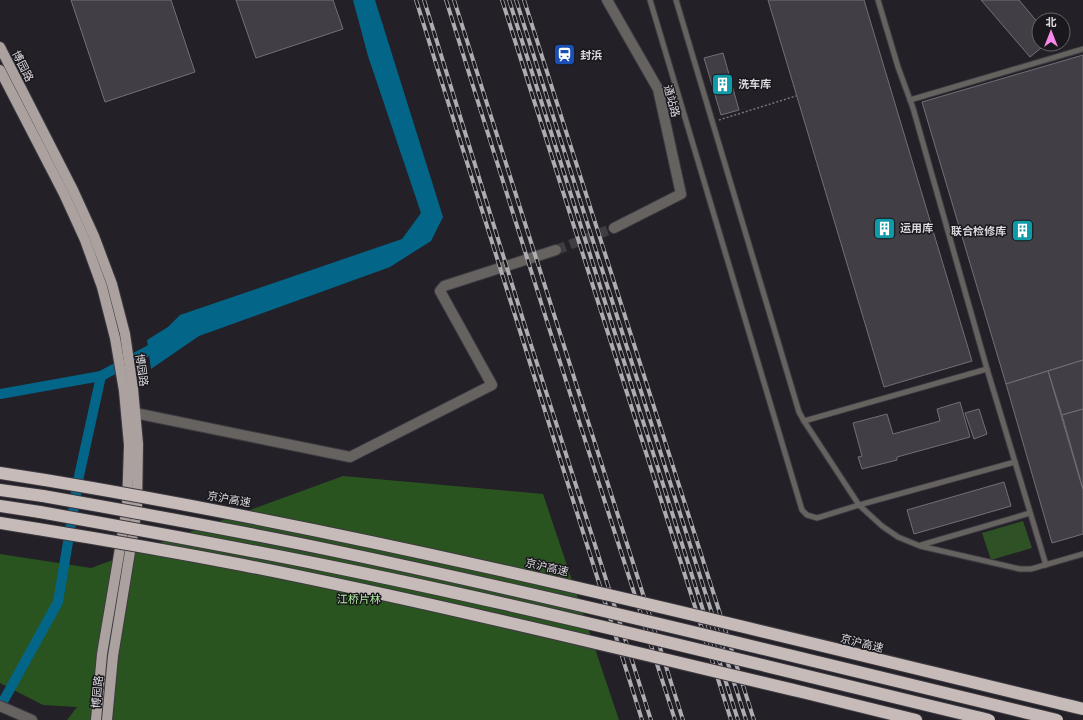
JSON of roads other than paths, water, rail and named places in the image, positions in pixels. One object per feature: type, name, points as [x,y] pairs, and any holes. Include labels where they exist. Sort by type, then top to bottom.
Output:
[{"type":"highway","name":"京沪高速","points":[[0,473],[252,517],[508,572],[658,606],[1083,709]]},
{"type":"highway","points":[[0,490],[168,518],[329,549],[626,616],[1058,720]]},
{"type":"highway","points":[[0,506],[165,534],[348,570],[615,630],[989,720]]},
{"type":"highway","points":[[0,523],[242,565],[366,591],[527,627],[916,720]]},
{"type":"main road","name":"博园路","points":[[0,47],[73,190],[94,236],[112,284],[126,342],[129,445],[127,507],[103,648],[96,720]]},
{"type":"main road","name":"博园路","points":[[0,70],[64,194],[85,240],[102,287],[135,413],[138,444],[137,509],[113,656],[107,720]]},
{"type":"street","name":"通站路","points":[[607,0],[658,89],[681,194],[614,228]]},
{"type":"street","points":[[135,413],[350,457],[492,385],[440,291],[444,286],[556,250]]},
{"type":"street","points":[[0,706],[32,720]]},
{"type":"lane","points":[[650,0],[802,510],[807,515],[817,518],[1015,462]]},
{"type":"lane","points":[[676,0],[799,412],[859,505],[882,526],[898,537],[920,546],[1020,569],[1031,569],[1083,554]]},
{"type":"lane","points":[[878,0],[898,67],[910,100],[987,369],[1046,565]]},
{"type":"lane","points":[[910,100],[1083,49]]},
{"type":"lane","points":[[804,421],[987,369]]},
{"type":"lane","points":[[920,546],[1030,513]]},
{"type":"water","points":[[353,0],[375,0],[443,217],[431,241],[390,267],[199,336],[151,369],[147,340],[168,327],[180,315],[402,239],[421,213],[368,56]]},
{"type":"waterway","points":[[0,394],[101,376],[159,345]]},
{"type":"waterway","points":[[0,707],[58,602],[79,476],[101,376]]},
{"type":"tunnel","points":[[556,250],[614,228]]},
{"type":"railway","points":[[416,0],[642,720]]},
{"type":"railway","points":[[424,0],[525,326],[651,720]]},
{"type":"railway","points":[[446,0],[550,331],[675,720]]},
{"type":"railway","points":[[454,0],[683,720]]},
{"type":"railway","points":[[502,0],[731,720]]},
{"type":"railway","points":[[509,0],[738,720]]},
{"type":"railway","points":[[516,0],[746,720]]},
{"type":"railway","points":[[524,0],[754,720]]},
{"type":"place","name":"封浜","points":[[564,55]]},
{"type":"place","name":"洗车库","points":[[722,84]]},
{"type":"place","name":"运用库","points":[[884,228]]},
{"type":"place","name":"联合检修库","points":[[1022,231]]},
{"type":"park label","name":"江桥片林","points":[[359,599]]}]
